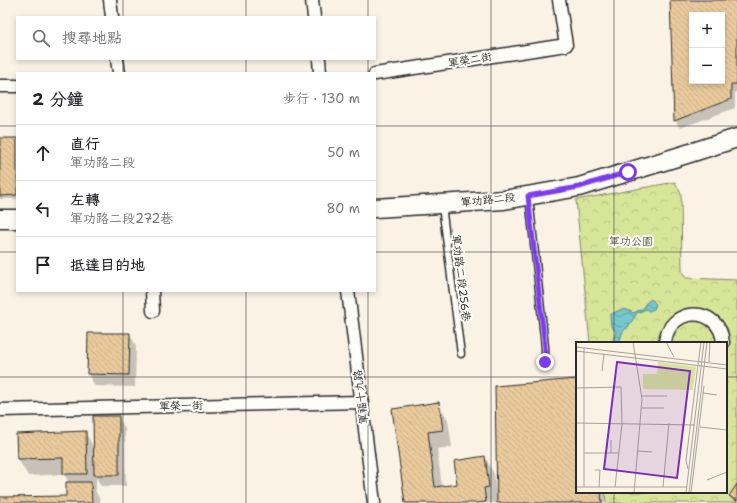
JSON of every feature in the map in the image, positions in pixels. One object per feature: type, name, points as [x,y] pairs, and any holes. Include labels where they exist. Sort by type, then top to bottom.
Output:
[{"type":"main road","name":"軍功路二段","points":[[376,208],[504,200],[579,187],[737,138]]},
{"type":"main road","points":[[0,219],[16,219]]},
{"type":"street","points":[[110,0],[112,16]]},
{"type":"street","points":[[312,0],[314,16]]},
{"type":"street","name":"軍榮二街","points":[[376,74],[566,45],[559,0]]},
{"type":"street","points":[[117,60],[119,72]]},
{"type":"street","points":[[319,60],[320,72]]},
{"type":"street","points":[[0,86],[16,86]]},
{"type":"street","points":[[152,292],[153,311]]},
{"type":"street","name":"軍福十九路","points":[[348,292],[374,503]]},
{"type":"street","points":[[665,342],[667,331],[672,324],[682,317],[695,314],[707,317],[714,322],[721,332],[723,342]]},
{"type":"street","name":"軍榮一街","points":[[0,410],[362,402]]},
{"type":"lane","points":[[528,196],[545,347],[545,362]]},
{"type":"lane","name":"軍功路二段256巷","points":[[441,204],[461,354]]},
{"type":"green space","name":"軍功公園","points":[[675,182],[681,194],[682,271],[686,278],[737,280],[737,503],[606,503],[605,493],[727,493],[727,342],[590,342],[576,200]]},
{"type":"water","points":[[651,299],[656,304],[654,309],[649,311],[646,309],[637,313],[628,327],[623,331],[619,342],[613,342],[616,331],[611,327],[610,315],[622,310],[627,310],[633,313],[644,308],[645,304]]},
{"type":"building","points":[[670,0],[737,0],[737,84],[731,84],[731,99],[674,121]]},
{"type":"building","points":[[0,138],[16,138],[16,195],[0,196]]},
{"type":"building","points":[[88,333],[130,333],[129,375],[87,374]]},
{"type":"building","points":[[576,379],[576,493],[601,493],[602,503],[497,503],[495,386]]},
{"type":"building","points":[[439,402],[443,430],[428,432],[435,487],[457,484],[454,461],[485,456],[489,487],[484,488],[486,502],[405,503],[392,409]]},
{"type":"building","points":[[93,416],[119,416],[119,475],[94,475]]},
{"type":"building","points":[[86,431],[87,474],[63,474],[63,458],[17,459],[16,434]]},
{"type":"building","points":[[66,482],[91,482],[92,503],[0,503],[0,497],[66,496]]},
{"type":"building","points":[[737,484],[737,501],[729,496]]},
{"type":"route","points":[[545,362],[545,347],[528,196],[579,187],[628,172]]}]
